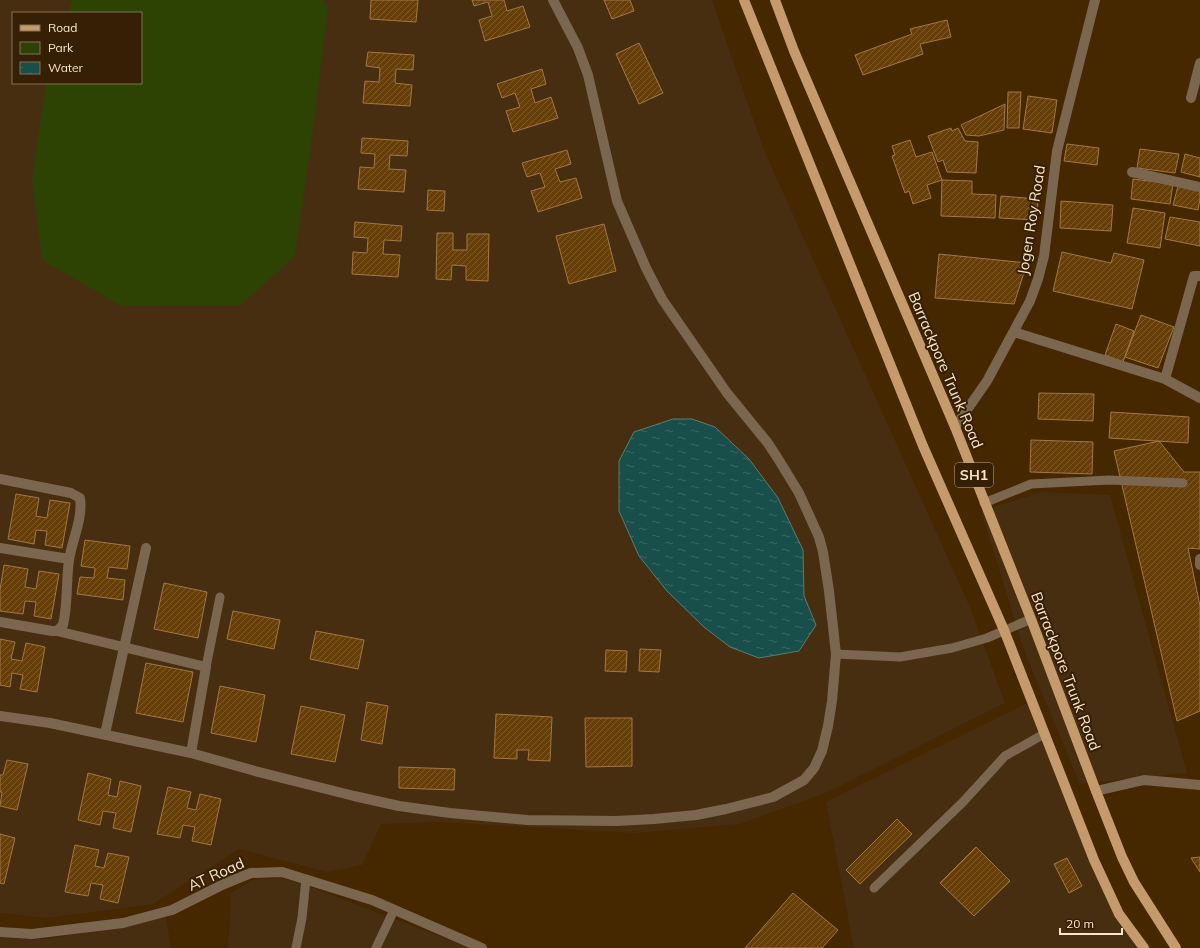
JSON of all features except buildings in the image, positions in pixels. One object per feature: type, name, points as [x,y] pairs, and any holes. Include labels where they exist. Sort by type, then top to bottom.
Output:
[{"type":"main road","name":"SH1","points":[[744,0],[924,446],[1004,630],[1094,860],[1122,919],[1144,948]]},
{"type":"main road","name":"Barrackpore Trunk Road","points":[[775,0],[800,65],[954,427],[1032,619],[1122,857],[1134,882],[1176,948]]},
{"type":"street","points":[[0,716],[50,723],[191,753],[255,771],[399,806],[527,820],[616,821],[696,814],[726,809],[773,797],[804,780],[814,768],[828,726],[832,701],[836,654],[823,552],[813,523],[799,493],[777,457],[767,442],[727,393],[662,299],[646,268],[617,201],[588,75],[578,48],[553,0]]},
{"type":"street","name":"Jogen Roy Road","points":[[954,427],[987,381],[1030,301],[1038,279],[1044,256],[1057,151],[1095,0]]},
{"type":"street","points":[[1191,98],[1200,63]]},
{"type":"street","points":[[1132,172],[1200,187]]},
{"type":"street","points":[[1165,379],[1194,276],[1200,276]]},
{"type":"street","points":[[1014,332],[1165,379],[1200,398]]},
{"type":"street","points":[[0,479],[57,489],[71,493],[80,498],[81,503],[78,523],[69,559],[64,622],[63,626],[57,631]]},
{"type":"street","points":[[0,548],[69,559]]},
{"type":"street","points":[[105,734],[146,548]]},
{"type":"street","points":[[1200,560],[1200,565]]},
{"type":"street","points":[[0,622],[57,631],[206,667],[191,753]]},
{"type":"street","points":[[1096,791],[1144,780],[1200,785]]},
{"type":"street","name":"AT Road","points":[[0,932],[32,934],[123,923],[172,910],[224,884],[251,873],[282,872],[372,900],[482,948]]},
{"type":"lane","points":[[984,503],[1031,484],[1109,480],[1183,483]]},
{"type":"lane","points":[[206,667],[220,597]]},
{"type":"lane","points":[[836,654],[900,657],[952,648],[987,638],[1032,619]]},
{"type":"lane","points":[[874,888],[963,802],[1005,756],[1044,734]]},
{"type":"lane","points":[[296,948],[302,918],[306,879]]},
{"type":"lane","points":[[376,948],[394,910]]},
{"type":"shaded area","points":[[0,0],[712,0],[764,150],[970,607],[1005,703],[828,792],[740,824],[635,833],[439,822],[381,824],[362,865],[327,872],[239,849],[153,904],[47,918],[0,913]]},
{"type":"shaded area","points":[[1041,492],[1110,495],[1187,773],[1080,784],[1025,653],[981,511]]},
{"type":"shaded area","points":[[1027,703],[1123,919],[1153,948],[854,948],[826,802]]},
{"type":"shaded area","points":[[281,878],[316,889],[470,948],[228,948],[231,893],[252,880]]},
{"type":"shaded area","points":[[166,917],[171,948],[0,948],[0,938],[49,939]]},
{"type":"green space","points":[[72,0],[323,0],[328,8],[314,123],[295,256],[241,305],[122,306],[42,260],[32,180],[46,84],[142,84],[142,12],[68,12]]},
{"type":"water","points":[[673,419],[692,419],[715,427],[749,459],[778,498],[803,550],[804,596],[816,625],[799,651],[759,658],[730,647],[704,627],[667,591],[639,556],[619,511],[619,461],[634,432]]}]
